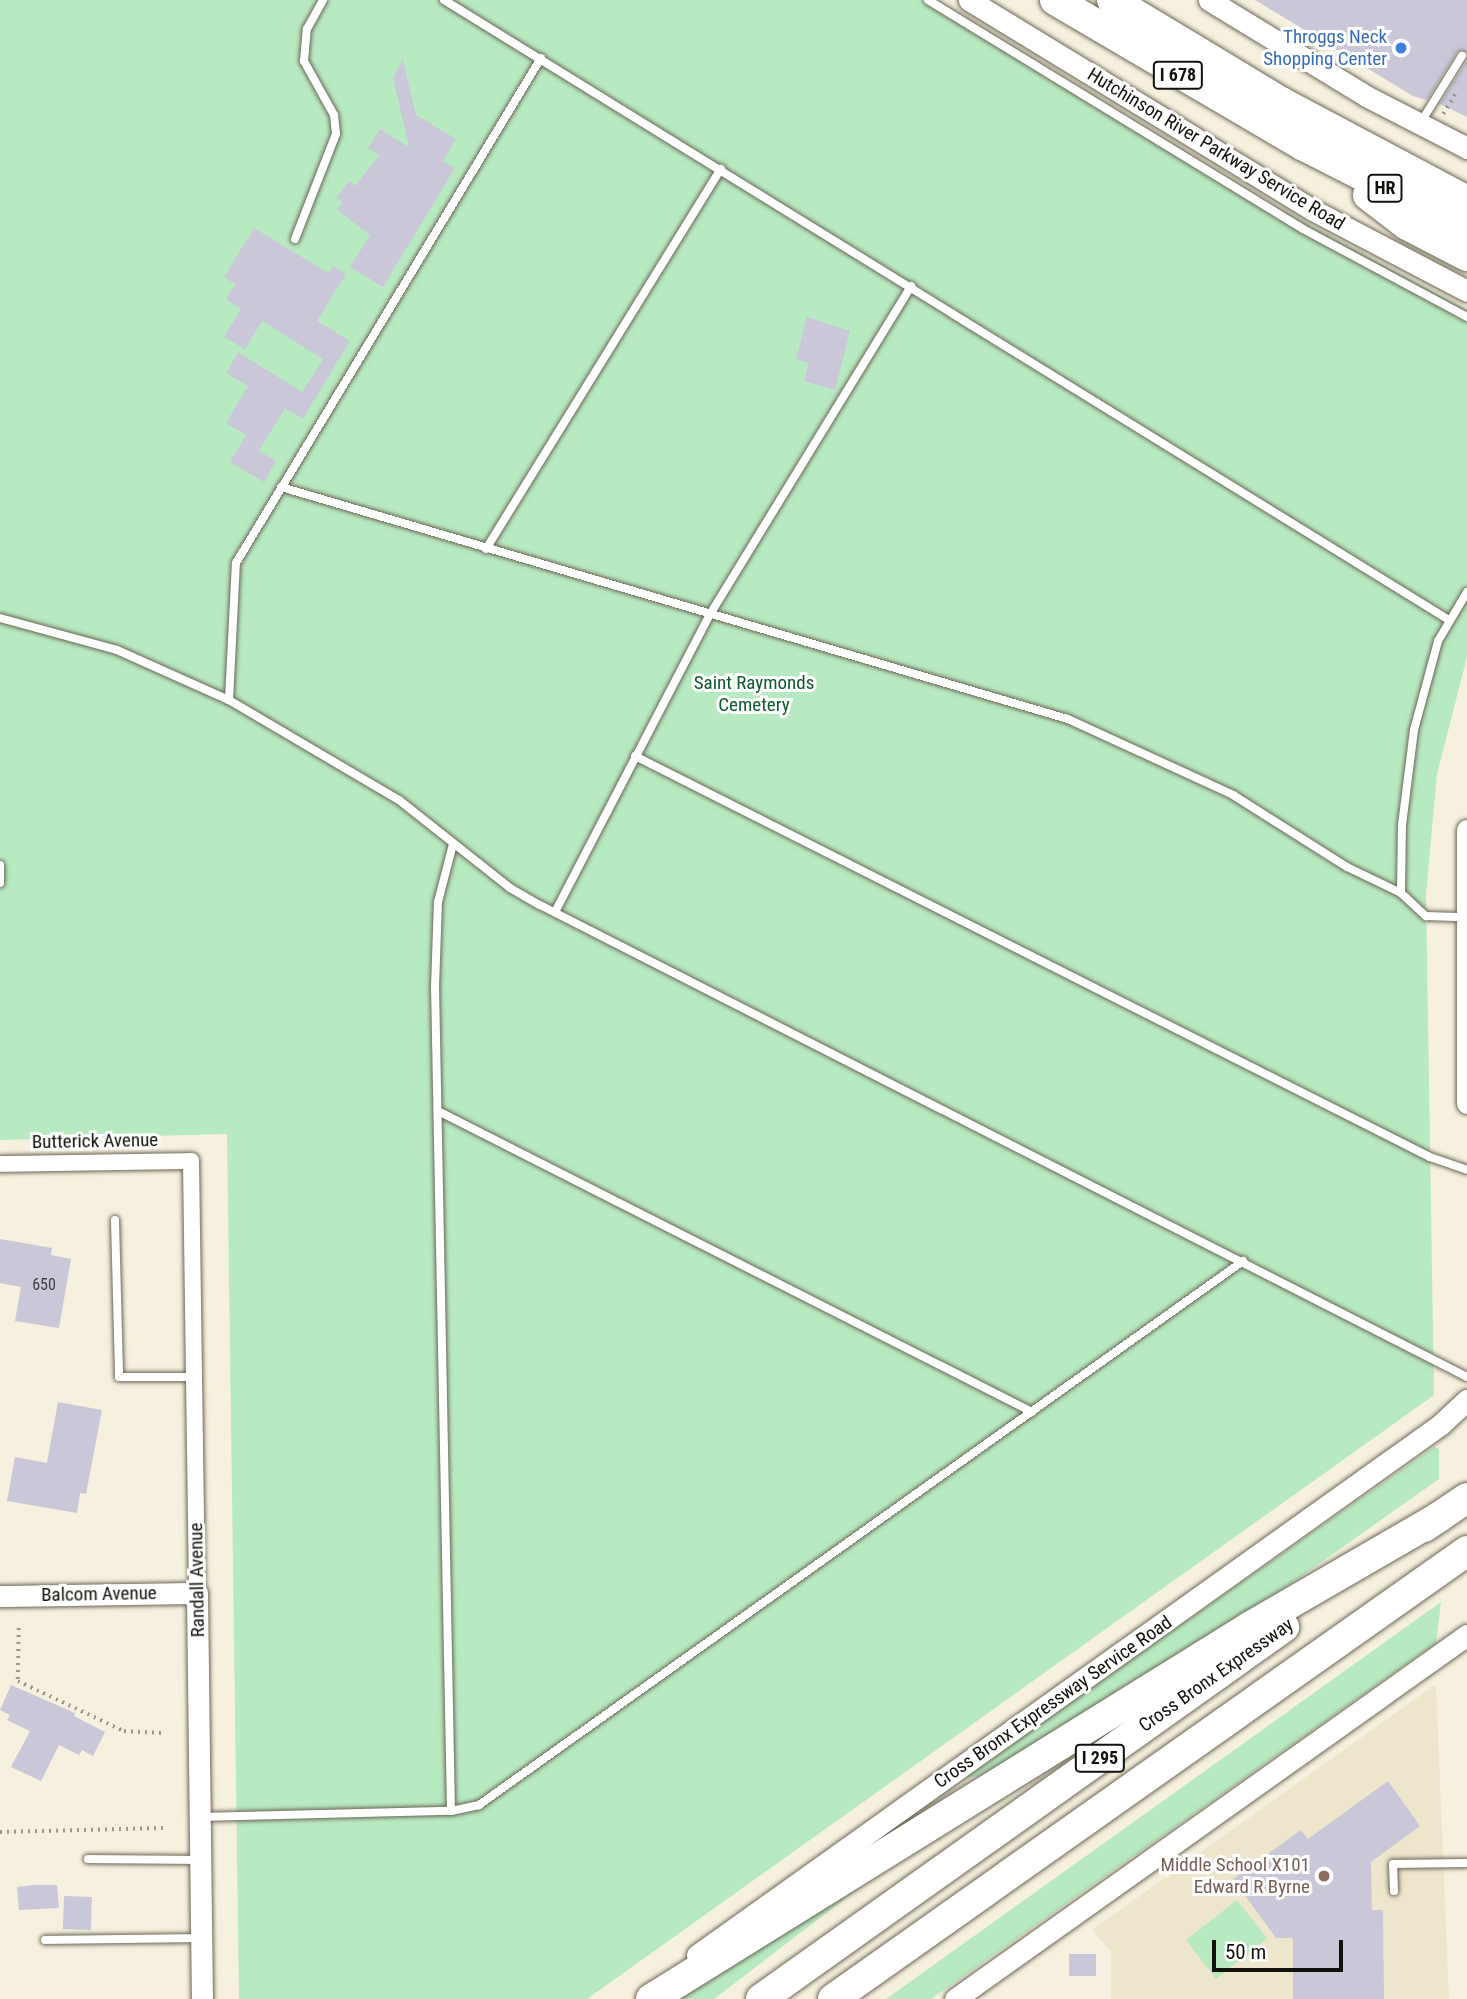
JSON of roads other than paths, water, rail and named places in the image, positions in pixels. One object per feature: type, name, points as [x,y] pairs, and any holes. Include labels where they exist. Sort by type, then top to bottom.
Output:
[{"type":"highway","name":"I 678","points":[[1055,0],[1304,146]]},
{"type":"highway","name":"I 678","points":[[1112,0],[1394,163],[1467,201]]},
{"type":"highway","name":"HR","points":[[1304,146],[1467,229]]},
{"type":"highway","points":[[1304,146],[1407,225],[1467,256]]},
{"type":"highway","points":[[1394,163],[1467,188]]},
{"type":"highway","name":"Cross Bronx Expressway","points":[[761,1999],[1467,1497]]},
{"type":"highway","points":[[651,1999],[1251,1626],[1439,1517]]},
{"type":"highway","name":"I 295","points":[[833,1999],[1467,1551]]},
{"type":"highway","points":[[844,1999],[904,1950]]},
{"type":"street","name":"Hutchinson River Parkway Service Road","points":[[969,0],[1311,209],[1467,291]]},
{"type":"street","points":[[1209,0],[1420,124],[1467,148]]},
{"type":"street","points":[[1467,830],[1464,917],[1467,1103]]},
{"type":"street","name":"Butterick Avenue","points":[[0,1164],[191,1161]]},
{"type":"street","name":"Randall Avenue","points":[[191,1161],[202,1999]]},
{"type":"street","name":"Cross Bronx Expressway Service Road","points":[[635,1999],[1440,1425],[1467,1400]]},
{"type":"street","name":"Balcom Avenue","points":[[0,1596],[197,1593]]},
{"type":"street","points":[[955,1999],[1467,1635]]},
{"type":"lane","points":[[295,239],[336,134],[334,115],[304,61],[307,29],[323,0]]},
{"type":"lane","points":[[444,0],[1450,620]]},
{"type":"lane","points":[[928,0],[1303,229],[1467,317]]},
{"type":"lane","points":[[1420,124],[1462,55]]},
{"type":"lane","points":[[229,700],[236,563],[541,58]]},
{"type":"lane","points":[[486,549],[721,169]]},
{"type":"lane","points":[[555,912],[709,617],[911,286]]},
{"type":"lane","points":[[282,487],[709,617],[1068,719],[1233,794],[1347,867],[1401,892],[1426,916],[1464,917]]},
{"type":"lane","points":[[1401,892],[1403,814],[1414,730],[1430,665],[1450,620],[1467,592]]},
{"type":"lane","points":[[0,618],[117,650],[229,700],[399,800],[510,888],[1467,1377]]},
{"type":"lane","points":[[635,757],[1430,1157],[1467,1170]]},
{"type":"lane","points":[[451,1811],[438,1111],[438,902],[453,844]]},
{"type":"lane","points":[[0,865],[0,883]]},
{"type":"lane","points":[[438,1111],[1032,1412]]},
{"type":"lane","points":[[115,1220],[119,1377],[194,1377]]},
{"type":"lane","points":[[200,1817],[451,1811],[479,1805],[1243,1261]]},
{"type":"lane","points":[[88,1859],[200,1860]]},
{"type":"lane","points":[[1394,1891],[1394,1864],[1467,1863]]},
{"type":"lane","points":[[45,1940],[201,1938]]},
{"type":"place","name":"Throggs Neck Shopping Center","points":[[1401,48]]},
{"type":"place","name":"Middle School X101 Edward R Byrne","points":[[1324,1876]]},
{"type":"park label","name":"Saint Raymonds Cemetery","points":[[754,694]]}]
